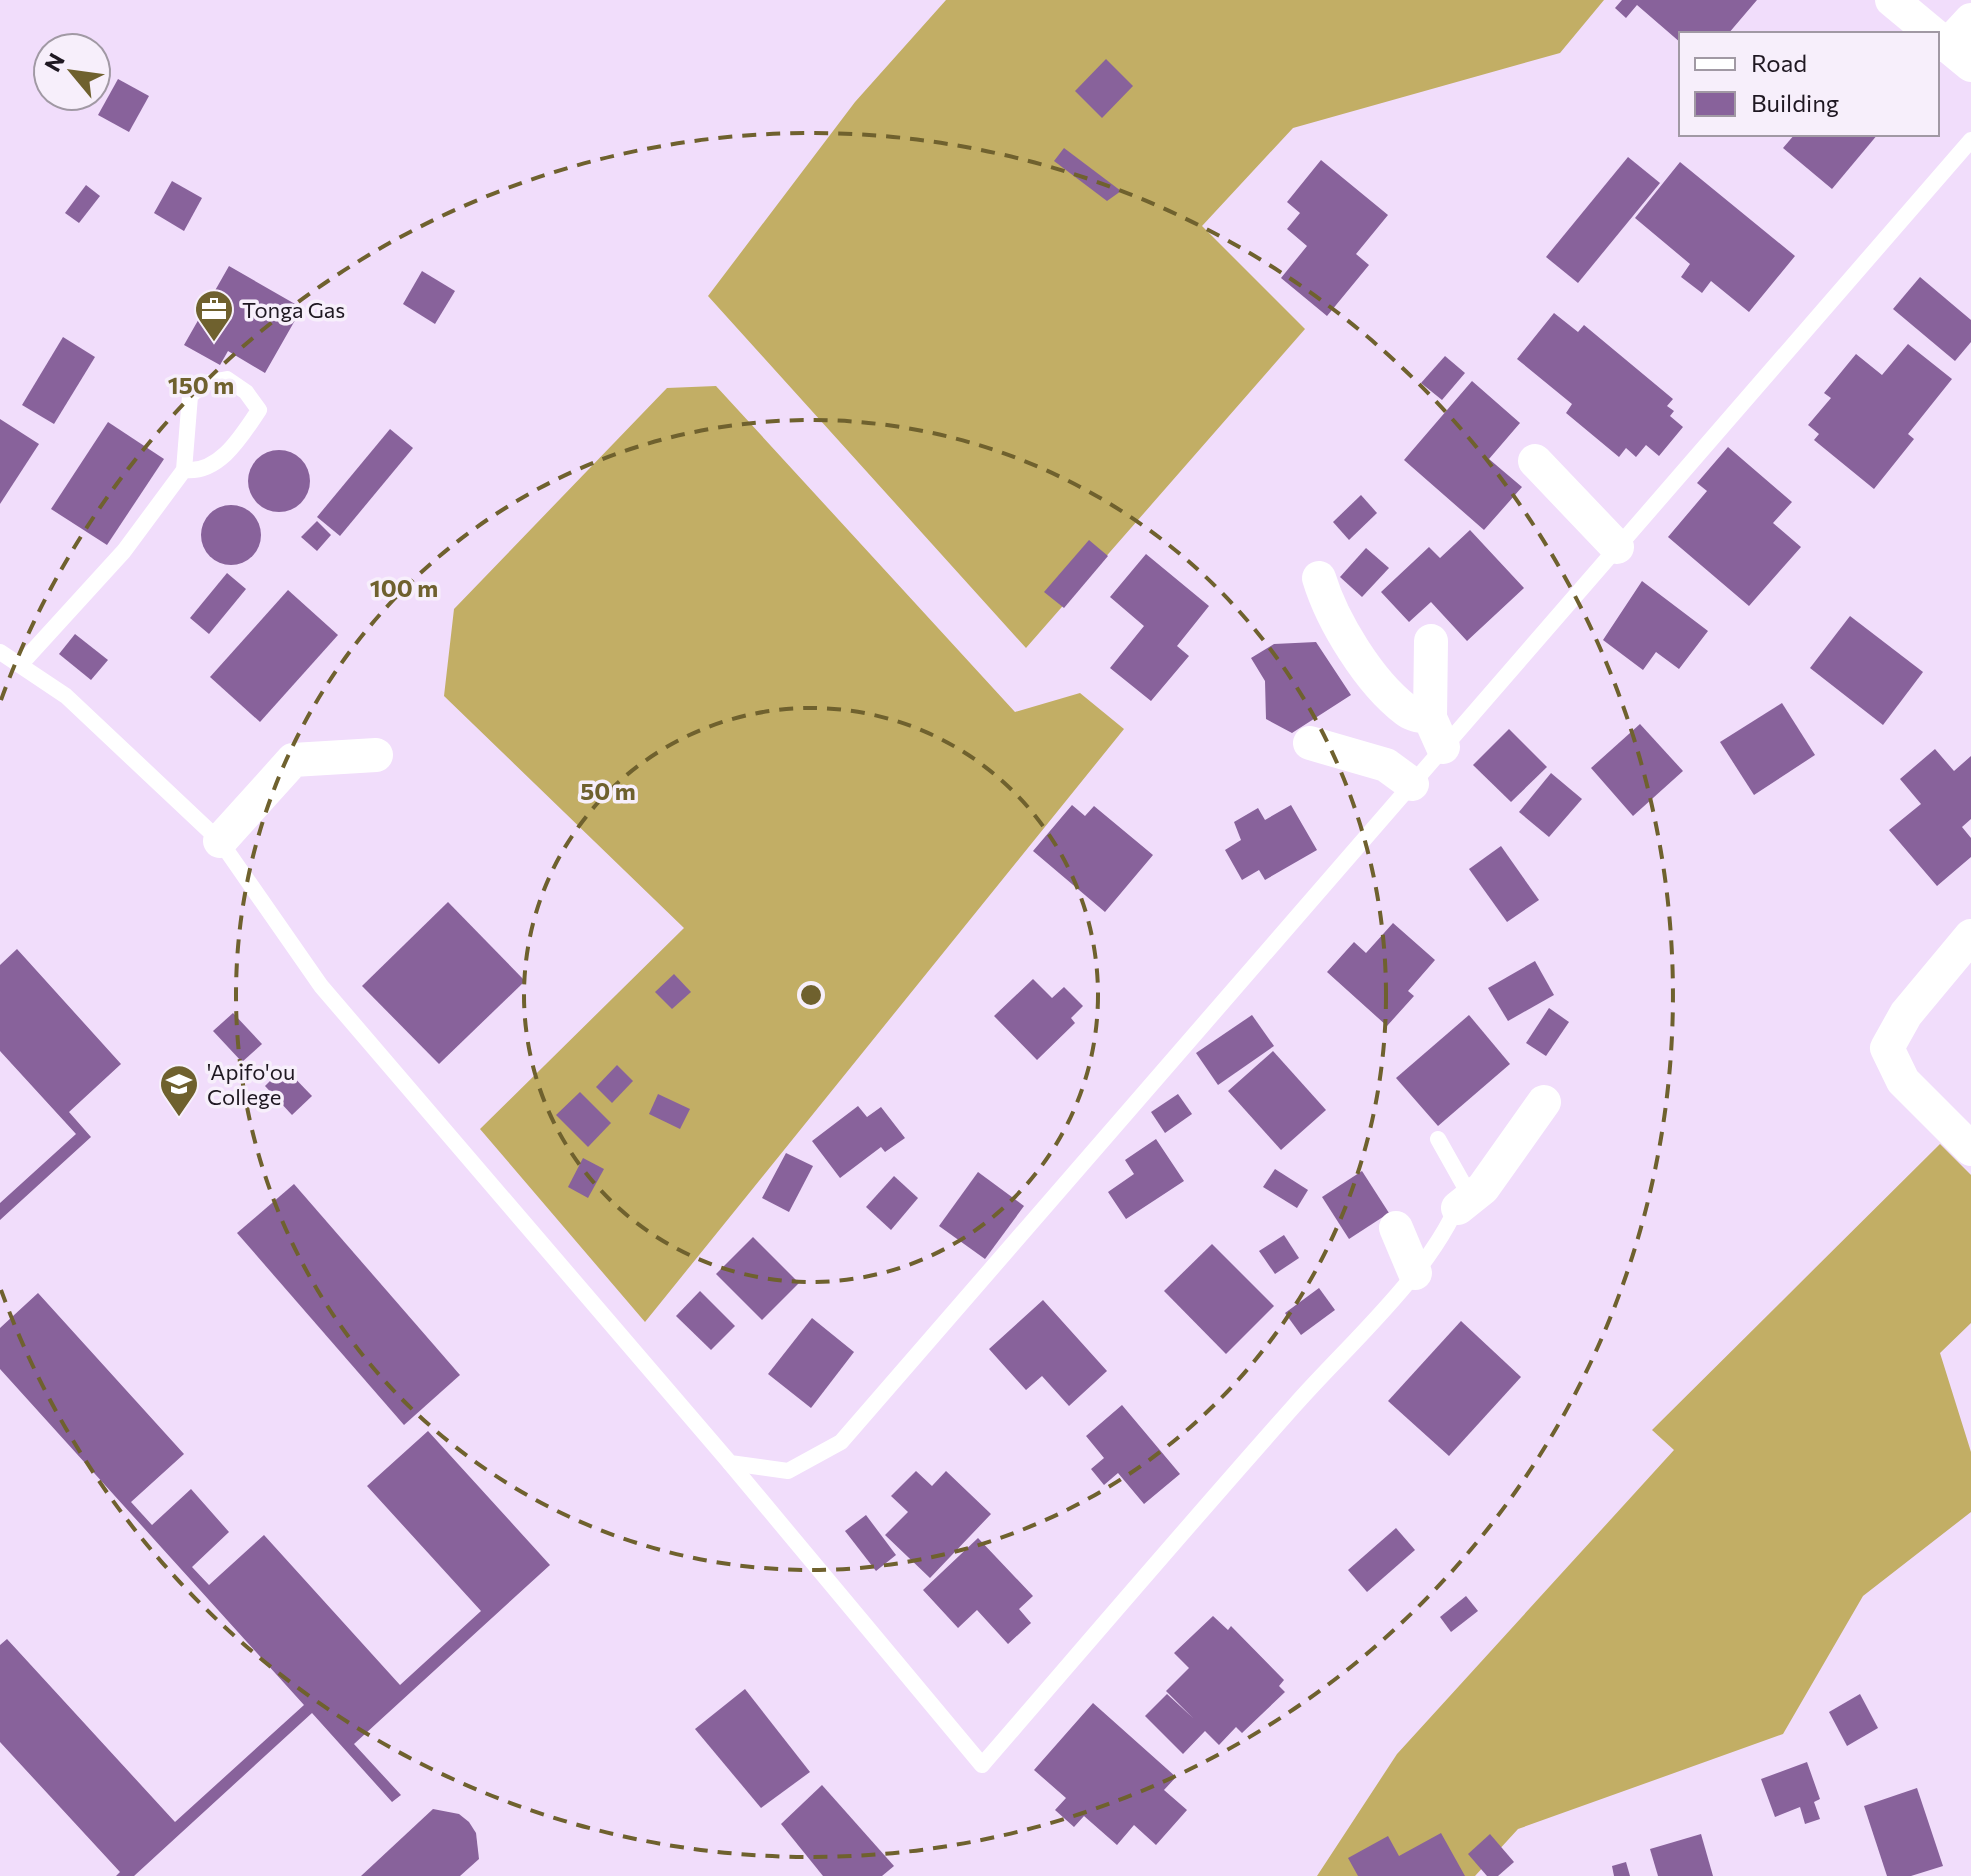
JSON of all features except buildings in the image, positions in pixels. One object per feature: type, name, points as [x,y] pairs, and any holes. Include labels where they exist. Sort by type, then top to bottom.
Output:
[{"type":"street","points":[[1899,2],[1932,32]]},
{"type":"street","points":[[1947,45],[1971,20]]},
{"type":"street","points":[[1535,461],[1617,547]]},
{"type":"street","points":[[1319,578],[1339,629],[1382,685],[1407,711],[1436,733]]},
{"type":"street","points":[[1431,641],[1436,733]]},
{"type":"street","points":[[1310,743],[1386,765],[1412,784]]},
{"type":"street","points":[[220,841],[293,760],[376,755]]},
{"type":"street","points":[[1971,936],[1906,1014],[1887,1048],[1903,1081],[1971,1149]]},
{"type":"street","points":[[1458,1208],[1483,1188],[1544,1102]]},
{"type":"street","points":[[1396,1228],[1415,1273]]},
{"type":"lane","points":[[730,1463],[788,1471],[841,1442],[1412,784],[1436,733],[1617,547],[1971,140]]},
{"type":"lane","points":[[20,665],[124,551],[184,470],[190,396],[205,383],[227,379],[246,392],[259,410],[240,439],[215,463],[200,472],[184,470]]},
{"type":"lane","points":[[0,652],[66,696],[220,841],[321,986],[730,1463],[982,1765],[1265,1438],[1415,1273],[1458,1208],[1465,1187],[1438,1139]]},
{"type":"shaded area","points":[[946,0],[1604,0],[1560,53],[1293,128],[1202,226],[1305,329],[1026,648],[708,296],[855,102]]},
{"type":"shaded area","points":[[716,386],[1015,712],[1080,693],[1124,729],[645,1322],[480,1129],[684,928],[444,696],[454,609],[667,388]]},
{"type":"shaded area","points":[[1940,1144],[1971,1175],[1971,1323],[1940,1353],[1971,1452],[1971,1512],[1863,1596],[1783,1734],[1518,1829],[1475,1876],[1317,1876],[1397,1754],[1674,1450],[1652,1430]]},
{"type":"place","name":"Tonga Gas","points":[[214,343]]},
{"type":"place","name":"'Apifo'ou College","points":[[179,1118]]}]
